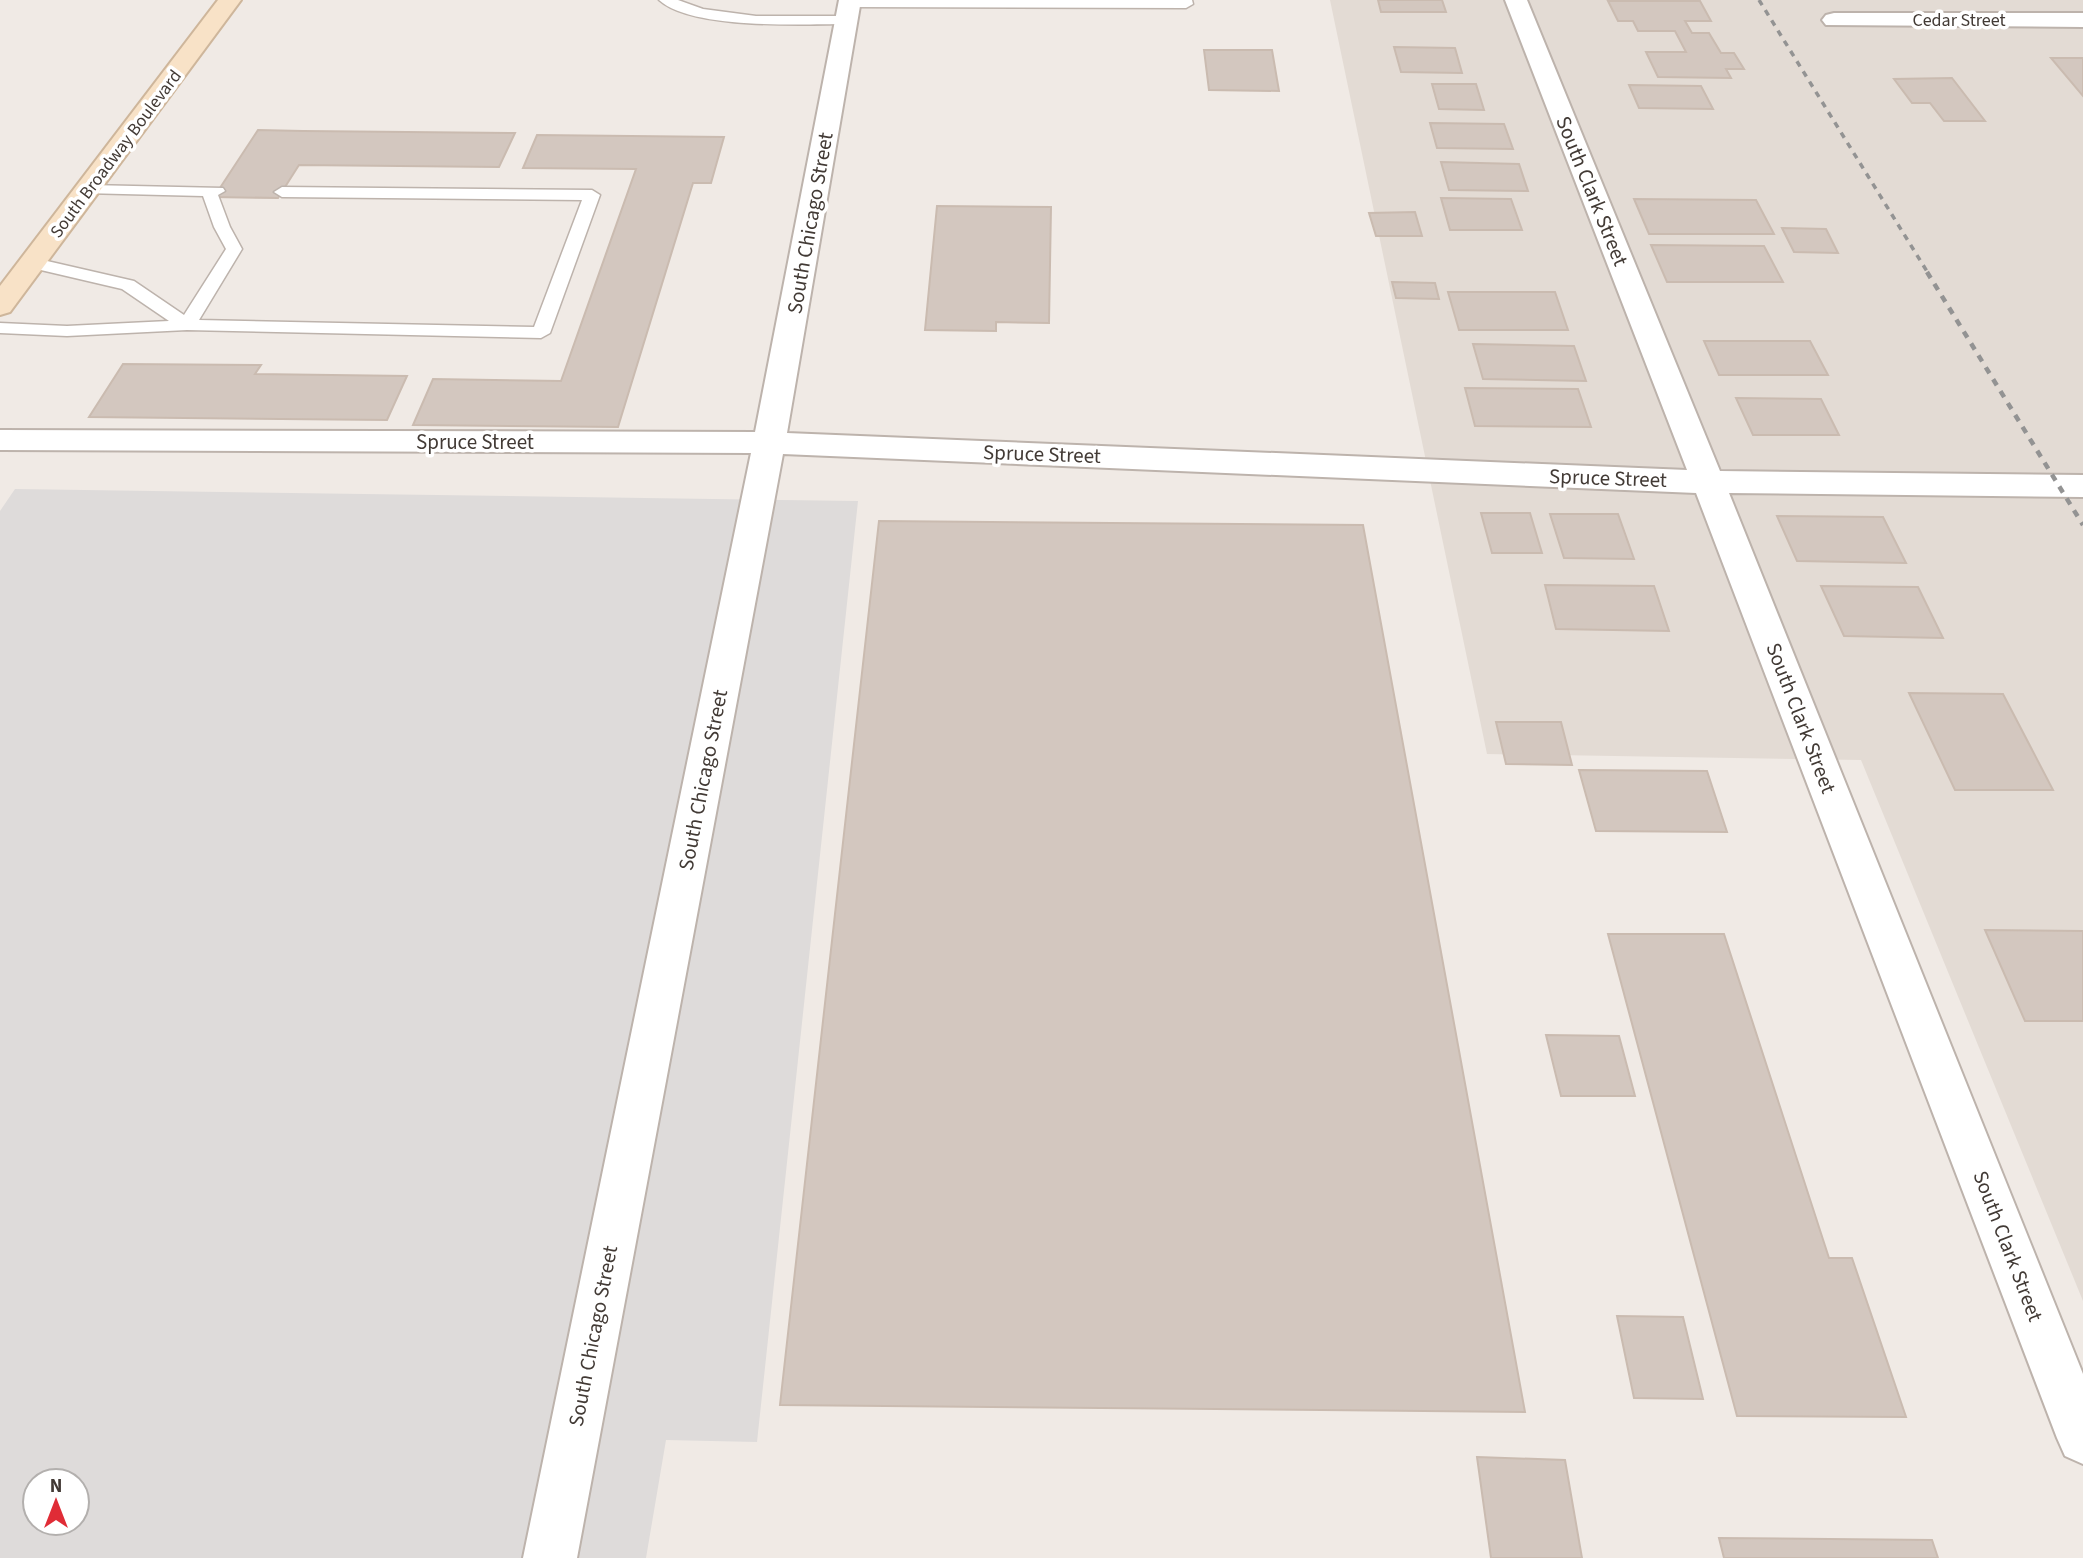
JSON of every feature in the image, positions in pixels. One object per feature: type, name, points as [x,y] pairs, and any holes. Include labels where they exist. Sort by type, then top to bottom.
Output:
[{"type":"main road","name":"South Broadway Boulevard","points":[[0,306],[230,0]]},
{"type":"street","name":"South Clark Street","points":[[1516,0],[2083,1438]]},
{"type":"street","name":"South Chicago Street","points":[[550,1558],[769,443],[849,8]]},
{"type":"street","name":"Cedar Street","points":[[1835,20],[2081,22]]},
{"type":"street","name":"Spruce Street","points":[[0,440],[769,443],[1708,482],[2083,486]]},
{"type":"lane","points":[[666,0],[701,13],[756,20],[849,8],[982,2],[1185,4],[1185,0]]},
{"type":"lane","points":[[89,190],[213,191],[222,227],[234,248],[187,325]]},
{"type":"lane","points":[[0,328],[67,331],[187,325],[541,333],[592,195],[282,192]]},
{"type":"lane","points":[[34,263],[128,285],[187,325]]},
{"type":"shaded area","points":[[1330,0],[2083,0],[2083,1301],[1861,760],[1487,754]]},
{"type":"shaded area","points":[[15,489],[858,501],[757,1442],[666,1440],[646,1558],[0,1558],[0,511]]},
{"type":"building","points":[[1378,0],[1442,0],[1446,12],[1381,12]]},
{"type":"building","points":[[1608,1],[1700,1],[1711,21],[1685,21],[1692,33],[1709,33],[1721,53],[1734,53],[1744,69],[1726,69],[1731,78],[1658,77],[1646,52],[1686,52],[1675,31],[1638,31],[1633,21],[1618,21]]},
{"type":"building","points":[[1394,47],[1455,48],[1462,73],[1401,72]]},
{"type":"building","points":[[1204,50],[1272,50],[1279,91],[1209,90]]},
{"type":"building","points":[[2051,58],[2083,58],[2083,96]]},
{"type":"building","points":[[1952,78],[1985,121],[1944,121],[1930,103],[1912,103],[1894,79]]},
{"type":"building","points":[[1432,84],[1476,84],[1484,110],[1439,109]]},
{"type":"building","points":[[1629,85],[1701,86],[1713,109],[1639,108]]},
{"type":"building","points":[[1430,123],[1504,124],[1513,149],[1437,148]]},
{"type":"building","points":[[258,130],[515,133],[499,167],[299,165],[278,198],[214,197]]},
{"type":"building","points":[[537,135],[724,137],[711,183],[693,183],[618,427],[413,425],[433,379],[561,381],[636,169],[523,168]]},
{"type":"building","points":[[1441,162],[1519,164],[1528,191],[1449,190]]},
{"type":"building","points":[[1441,198],[1511,199],[1522,230],[1450,230]]},
{"type":"building","points":[[1634,199],[1756,200],[1774,234],[1649,234]]},
{"type":"building","points":[[937,206],[1051,207],[1049,323],[996,322],[996,331],[925,330]]},
{"type":"building","points":[[1415,212],[1422,236],[1376,236],[1369,213]]},
{"type":"building","points":[[1782,228],[1826,229],[1838,253],[1794,252]]},
{"type":"building","points":[[1651,245],[1764,246],[1783,282],[1667,282]]},
{"type":"building","points":[[1392,282],[1435,283],[1439,299],[1396,298]]},
{"type":"building","points":[[1448,292],[1555,292],[1568,330],[1459,330]]},
{"type":"building","points":[[1704,341],[1810,341],[1828,375],[1719,375]]},
{"type":"building","points":[[1473,344],[1574,346],[1586,381],[1483,379]]},
{"type":"building","points":[[123,364],[261,365],[255,374],[407,376],[387,420],[89,417]]},
{"type":"building","points":[[1465,388],[1578,389],[1591,427],[1475,426]]},
{"type":"building","points":[[1736,398],[1821,399],[1839,435],[1753,435]]},
{"type":"building","points":[[1481,513],[1530,513],[1542,553],[1492,553]]},
{"type":"building","points":[[1550,514],[1618,514],[1634,559],[1564,558]]},
{"type":"building","points":[[1777,516],[1883,517],[1906,563],[1797,561]]},
{"type":"building","points":[[879,521],[1363,525],[1525,1412],[780,1405]]},
{"type":"building","points":[[1545,585],[1654,586],[1669,631],[1556,629]]},
{"type":"building","points":[[1821,586],[1918,587],[1943,638],[1844,636]]},
{"type":"building","points":[[1909,693],[2003,694],[2053,790],[1955,790]]},
{"type":"building","points":[[1496,722],[1561,722],[1572,765],[1506,764]]},
{"type":"building","points":[[1579,770],[1707,771],[1727,832],[1596,831]]},
{"type":"building","points":[[1985,930],[2083,931],[2083,1021],[2025,1021]]},
{"type":"building","points":[[1608,934],[1724,934],[1829,1258],[1852,1258],[1906,1417],[1737,1416]]},
{"type":"building","points":[[1546,1035],[1619,1036],[1635,1096],[1561,1096]]},
{"type":"building","points":[[1617,1316],[1683,1317],[1703,1399],[1634,1398]]},
{"type":"building","points":[[1477,1457],[1565,1460],[1582,1558],[1491,1558]]},
{"type":"building","points":[[1719,1538],[1932,1540],[1938,1558],[1724,1558]]},
{"type":"railway","points":[[1759,0],[1928,273]]},
{"type":"railway","points":[[1927,272],[2083,525]]}]
